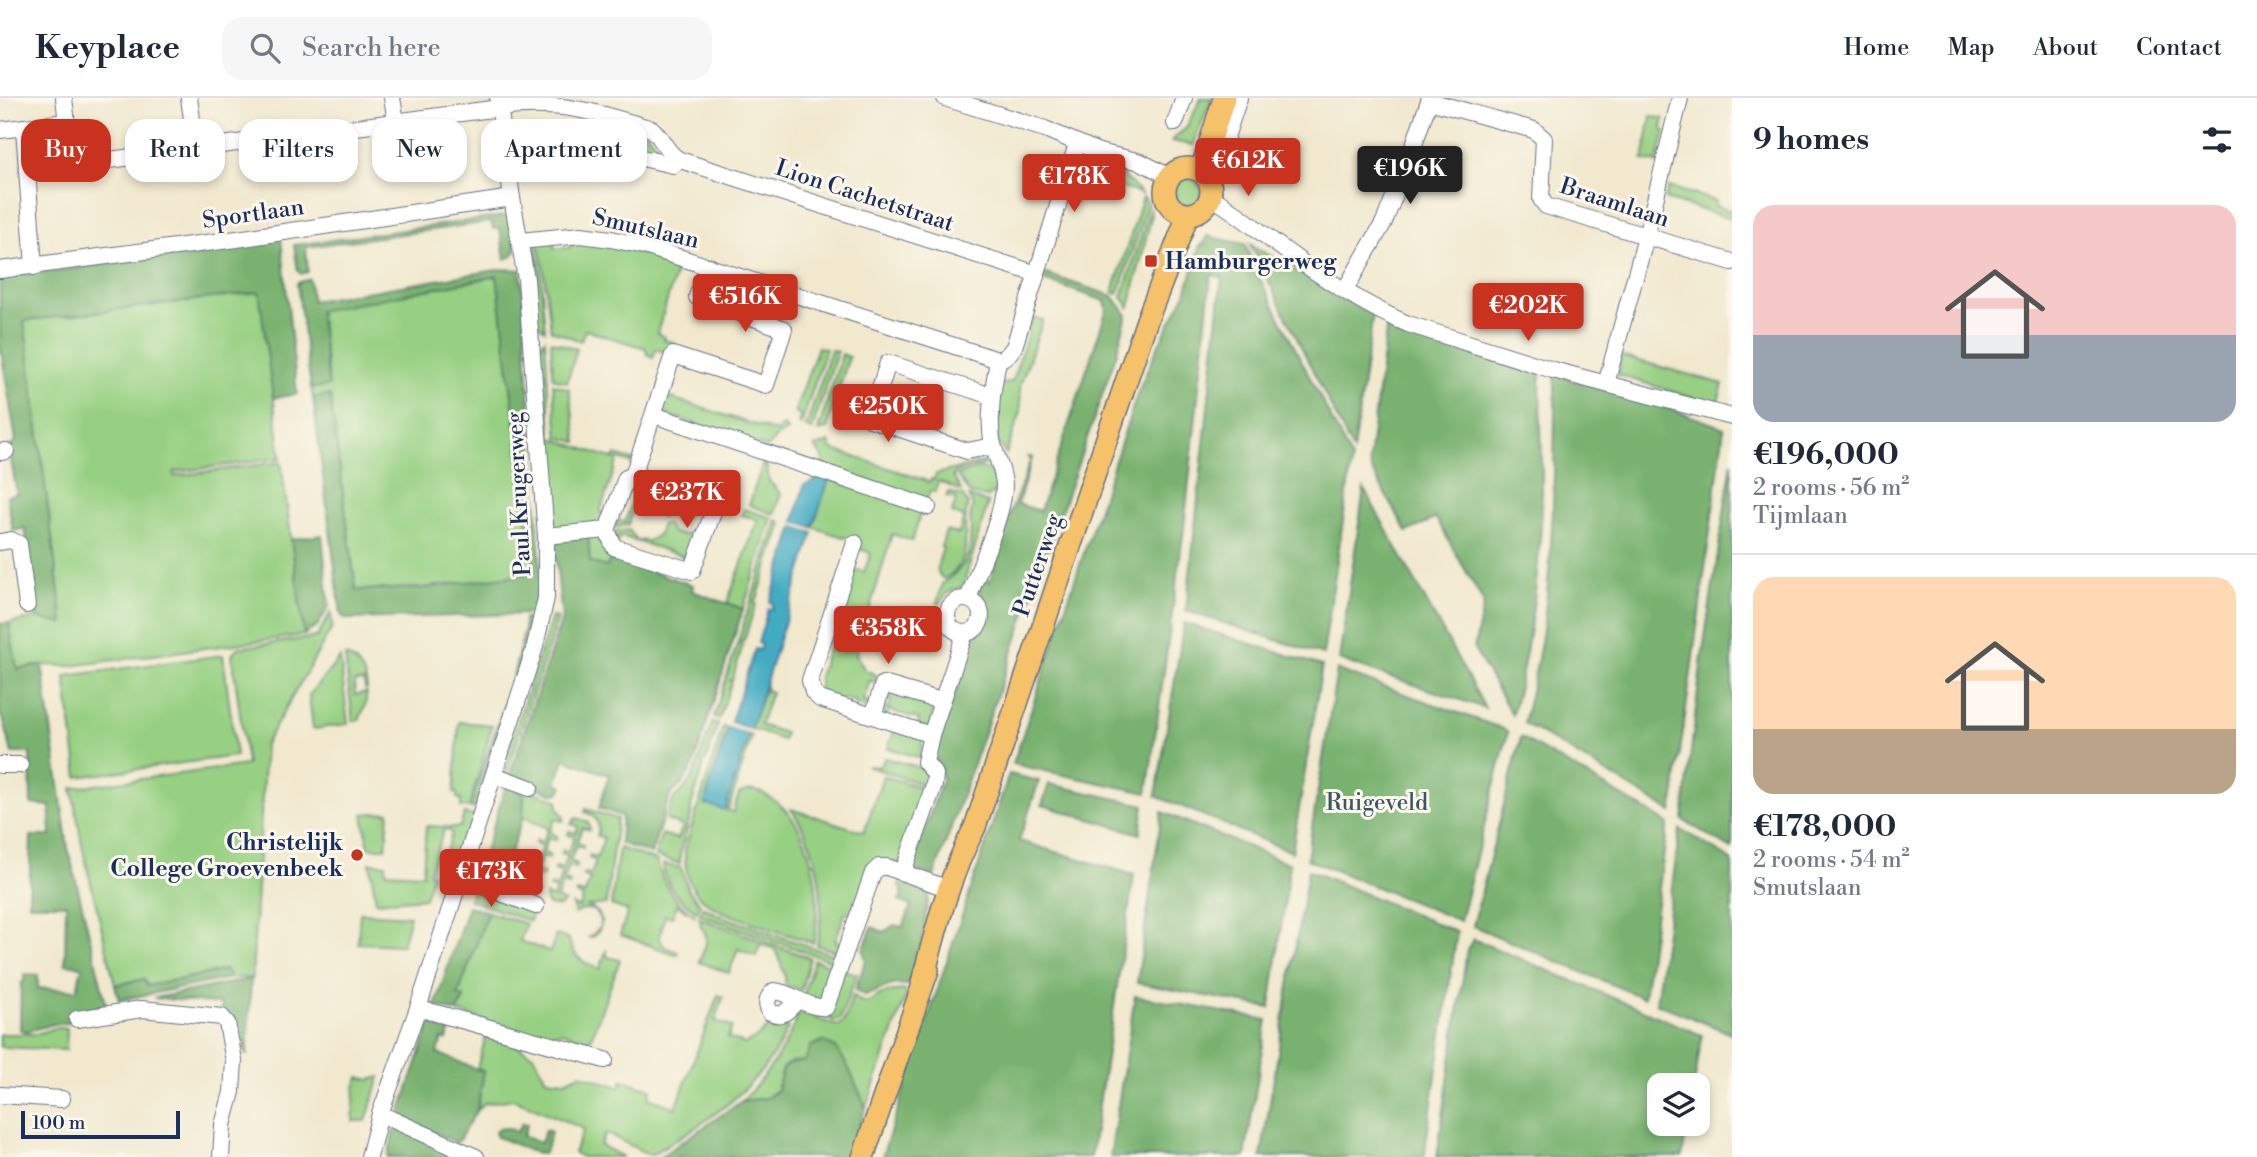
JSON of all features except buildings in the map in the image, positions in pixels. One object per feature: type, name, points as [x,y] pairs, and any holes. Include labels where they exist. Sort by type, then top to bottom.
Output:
[{"type":"main road","points":[[1181,176],[1215,98]]},
{"type":"main road","points":[[1181,176],[1211,185],[1195,207],[1167,201],[1224,98]]},
{"type":"main road","name":"Putterweg","points":[[863,1157],[922,983],[960,856],[975,827],[1147,320],[1195,207]]},
{"type":"main road","name":"Putterweg","points":[[922,983],[959,893],[975,827]]},
{"type":"street","points":[[64,98],[66,119]]},
{"type":"street","points":[[189,98],[192,119]]},
{"type":"street","points":[[392,98],[396,119]]},
{"type":"street","points":[[946,98],[1045,129],[1077,144],[1113,156],[1126,166],[1181,176]]},
{"type":"street","points":[[1175,123],[1184,98]]},
{"type":"street","points":[[1224,152],[1225,140],[1239,98]]},
{"type":"street","points":[[1606,384],[1680,98]]},
{"type":"street","points":[[1345,290],[1384,222],[1430,99]]},
{"type":"street","name":"Braamlaan","points":[[1430,99],[1534,130],[1544,139],[1541,199],[1546,206],[1732,262]]},
{"type":"street","points":[[407,119],[499,103],[554,105],[605,115],[652,129],[660,136],[673,157],[680,160]]},
{"type":"street","name":"Paul Krugerweg","points":[[369,1157],[380,1114],[461,878],[534,650],[546,598],[546,536],[526,279],[499,103]]},
{"type":"street","name":"Lion Cachetstraat","points":[[605,115],[611,151],[673,165],[680,160],[1037,274]]},
{"type":"street","points":[[225,144],[372,124]]},
{"type":"street","points":[[0,130],[21,128]]},
{"type":"street","points":[[968,599],[1003,497],[1002,472],[990,427],[998,360],[1007,356],[1014,347],[1077,144]]},
{"type":"street","points":[[29,182],[34,267]]},
{"type":"street","name":"Sportlaan","points":[[0,270],[286,239],[512,198]]},
{"type":"street","points":[[1195,207],[1260,232],[1385,314],[1426,331],[1661,399],[1693,413],[1730,417]]},
{"type":"street","name":"Smutslaan","points":[[520,241],[581,235],[611,239],[709,266],[998,360]]},
{"type":"street","points":[[633,475],[673,355],[766,385],[784,328],[698,297],[709,266]]},
{"type":"street","points":[[992,396],[888,363],[870,419],[967,450],[993,446]]},
{"type":"street","points":[[654,415],[928,507]]},
{"type":"street","points":[[633,475],[716,504],[692,571],[614,547],[607,530],[626,478],[633,475]]},
{"type":"street","points":[[546,536],[607,530]]},
{"type":"street","points":[[0,542],[11,540],[19,544],[27,605]]},
{"type":"street","points":[[855,543],[810,680],[813,692],[820,699],[931,735]]},
{"type":"street","points":[[968,599],[978,606],[981,619],[973,631],[965,633],[953,630],[946,617],[950,605],[955,601],[968,599]]},
{"type":"street","points":[[903,872],[934,785],[935,774],[926,762],[931,735],[965,633]]},
{"type":"street","points":[[873,716],[883,684],[941,701]]},
{"type":"street","points":[[0,765],[20,765]]},
{"type":"street","points":[[494,775],[530,788]]},
{"type":"street","points":[[797,1001],[820,1008],[826,1007],[873,873],[879,867],[903,872],[949,889]]},
{"type":"street","points":[[461,878],[536,906]]},
{"type":"street","points":[[418,1007],[604,1060]]},
{"type":"street","points":[[77,1019],[142,1009],[222,1017],[227,1023],[234,1061],[232,1092],[223,1125],[221,1157]]},
{"type":"street","points":[[0,1095],[61,1099]]},
{"type":"street","points":[[380,1114],[476,1157]]},
{"type":"green space","points":[[1201,98],[1212,98],[1193,145],[1171,141],[1186,128]]},
{"type":"green space","points":[[1651,116],[1664,119],[1662,127],[1665,132],[1657,163],[1643,160]]},
{"type":"green space","points":[[647,133],[669,160],[647,155]]},
{"type":"green space","points":[[1082,159],[1119,172],[1142,194],[1105,182],[1098,175],[1079,169]]},
{"type":"green space","points":[[1188,179],[1197,183],[1201,192],[1197,201],[1188,205],[1179,201],[1175,192],[1179,183]]},
{"type":"green space","points":[[1669,187],[1716,201],[1715,206],[1732,211],[1732,219],[1665,199]]},
{"type":"green space","points":[[1143,197],[1148,203],[1118,294],[1113,292]]},
{"type":"green space","points":[[1150,208],[1151,218],[1129,307],[1122,297]]},
{"type":"green space","points":[[510,215],[516,250],[511,257],[505,259],[500,229],[493,229],[491,222],[306,247],[308,272],[301,274],[298,271],[294,245]]},
{"type":"green space","points":[[1207,236],[1245,244],[1256,271],[1352,460],[1323,655],[1186,611],[1222,277],[1211,275],[1184,528],[1147,793],[1013,764],[1138,392],[1186,293],[1200,245],[1203,245]]},
{"type":"green space","points":[[281,237],[297,394],[273,398],[259,292],[24,321],[63,624],[37,618],[25,528],[13,531],[7,496],[17,494],[9,449],[16,440],[0,344],[0,277]]},
{"type":"green space","points":[[554,240],[554,248],[570,248],[572,241],[611,244],[679,262],[657,333],[665,337],[664,340],[675,343],[656,400],[668,353],[656,349],[653,357],[647,354],[646,348],[585,330],[581,341],[551,330],[543,265],[537,241]]},
{"type":"green space","points":[[534,243],[540,266],[545,330],[537,324],[534,269],[529,254]]},
{"type":"green space","points":[[1250,244],[1373,314],[1353,451]]},
{"type":"green space","points":[[502,269],[521,270],[541,575],[539,610],[529,614],[346,619],[341,615],[313,398],[330,395],[356,590],[423,588],[534,573],[497,276],[319,311],[329,386],[311,388],[297,283],[309,279],[312,301]]},
{"type":"green space","points":[[1043,273],[1113,296],[1127,315],[1116,355],[934,876],[915,871],[912,866],[942,780],[941,767],[934,756],[974,635],[986,621],[985,603],[978,591],[981,576],[990,582],[1009,517],[1031,459],[1028,457],[1032,457],[1018,504],[1040,511],[1107,309],[1105,301],[1040,279]]},
{"type":"green space","points":[[497,276],[534,573],[423,588],[356,590],[330,396],[313,398],[311,388],[329,385],[319,311]]},
{"type":"green space","points":[[260,292],[281,458],[174,472],[174,476],[281,462],[304,635],[70,666],[42,665],[17,669],[9,623],[37,618],[63,623],[24,321]]},
{"type":"green space","points":[[1033,318],[1043,320],[1020,386],[1021,411],[1006,454],[998,444],[997,399],[1001,384],[1012,382]]},
{"type":"green space","points":[[1387,323],[1419,337],[1540,374],[1541,524],[1528,644],[1512,715],[1474,649],[1484,603],[1436,518],[1407,532],[1371,469],[1369,460]]},
{"type":"green space","points":[[545,339],[551,436],[544,431],[539,346]]},
{"type":"green space","points":[[551,341],[577,349],[567,382],[553,378]]},
{"type":"green space","points":[[818,347],[826,349],[801,425],[798,422],[801,416],[795,411]]},
{"type":"green space","points":[[831,350],[837,352],[812,430],[806,427]]},
{"type":"green space","points":[[842,354],[849,357],[828,429],[818,431]]},
{"type":"green space","points":[[1621,356],[1723,384],[1717,405],[1618,375]]},
{"type":"green space","points":[[1555,374],[1724,428],[1672,812],[1524,723],[1544,622],[1550,560]]},
{"type":"green space","points":[[553,384],[569,389],[577,442],[558,437]]},
{"type":"green space","points":[[665,396],[777,432],[783,425],[788,431],[778,435],[767,448],[659,412]]},
{"type":"green space","points":[[545,436],[614,459],[616,455],[633,460],[631,463],[618,459],[600,512],[608,515],[603,523],[551,528]]},
{"type":"green space","points":[[829,442],[831,449],[930,482],[936,474],[993,459],[993,462],[956,472],[953,476],[961,491],[938,481],[935,492],[930,491],[926,501],[822,467],[823,458],[815,447]]},
{"type":"green space","points":[[765,457],[769,481],[781,494],[774,514],[749,505]]},
{"type":"green space","points":[[1732,462],[1732,849],[1683,820],[1702,657]]},
{"type":"green space","points":[[980,468],[992,471],[998,478],[996,491],[987,497],[970,494],[957,475]]},
{"type":"green space","points":[[829,479],[922,509],[912,541],[892,534],[856,655],[865,670],[876,675],[878,683],[870,680],[863,701],[871,703],[866,708],[843,698],[841,702],[820,692],[819,677],[854,569],[864,572],[871,553],[859,549],[861,543],[813,527]]},
{"type":"green space","points":[[631,482],[705,503],[709,511],[699,512],[693,505],[683,501],[670,506],[665,517],[661,517],[656,510],[642,507],[632,513],[628,525],[615,527],[618,520],[625,522],[636,488],[629,485]]},
{"type":"green space","points":[[1364,489],[1485,708],[1339,660]]},
{"type":"green space","points":[[948,492],[963,496],[968,504],[964,554],[961,563],[944,579],[938,569],[946,531],[959,534],[964,517],[952,513],[956,499],[947,496]]},
{"type":"green space","points":[[969,497],[988,503],[963,586],[947,593],[940,604],[937,603],[942,584],[957,572],[968,554],[973,506]]},
{"type":"green space","points":[[744,509],[772,518],[743,609],[727,603],[758,520],[742,515]]},
{"type":"green space","points":[[708,517],[701,533],[695,531],[685,556],[694,560],[681,564],[683,556],[621,536],[617,543],[613,532],[629,530],[637,540],[648,541],[658,535],[662,524],[666,524],[673,533],[684,535],[696,528],[700,518]]},
{"type":"green space","points":[[777,520],[782,523],[768,558],[769,562],[719,719],[714,717]]},
{"type":"green space","points":[[322,535],[329,606],[318,625],[304,635],[291,539]]},
{"type":"green space","points":[[588,535],[602,537],[615,553],[606,567],[590,562]]},
{"type":"green space","points":[[588,535],[590,562],[606,567],[612,559],[693,585],[692,591],[743,609],[693,766],[683,783],[670,795],[651,854],[620,843],[622,816],[599,808],[609,775],[564,759],[556,783],[563,786],[559,793],[554,794],[509,777],[562,619],[554,539]]},
{"type":"green space","points":[[331,612],[332,628],[265,744],[252,978],[230,978],[226,970],[147,986],[144,979],[115,985],[82,845],[72,788],[247,765],[232,655],[237,648],[317,637]]},
{"type":"green space","points":[[552,617],[558,618],[505,777],[500,775]]},
{"type":"green space","points":[[524,619],[535,621],[478,809],[469,808],[510,688],[524,632]]},
{"type":"green space","points":[[9,623],[17,669],[42,665],[68,848],[106,1004],[67,1023],[27,1031],[20,1030],[21,983],[24,982],[24,974],[38,975],[38,988],[77,990],[82,966],[65,964],[66,904],[29,904],[31,836],[51,836],[50,806],[31,804],[30,753],[12,753],[4,721],[0,716],[0,624]]},
{"type":"green space","points":[[1184,623],[1322,666],[1292,852],[1156,796]]},
{"type":"green space","points":[[223,655],[236,756],[78,777],[65,676]]},
{"type":"green space","points":[[345,656],[358,665],[367,684],[365,689],[364,681],[354,682],[355,695],[367,692],[359,720],[353,721]]},
{"type":"green space","points":[[340,658],[348,724],[313,729],[309,695]]},
{"type":"green space","name":"Ruigeveld","points":[[1337,670],[1508,732],[1460,921],[1307,859]]},
{"type":"green space","points":[[766,686],[767,691],[771,692],[760,725],[785,733],[783,740],[751,729]]},
{"type":"green space","points":[[890,692],[934,706],[930,728],[918,725],[919,719],[889,710],[886,717],[882,714],[881,706],[889,708],[891,700],[884,698]]},
{"type":"green space","points":[[459,722],[492,725],[469,808],[461,807],[461,799],[454,793]]},
{"type":"green space","points":[[712,723],[718,724],[706,760],[702,763],[704,765],[691,806],[680,864],[655,856],[662,834],[678,839],[683,826],[666,820],[674,798],[685,788],[695,772]]},
{"type":"green space","points":[[723,727],[728,728],[704,804],[725,809],[749,735],[752,736],[728,811],[733,812],[739,794],[754,791],[769,797],[784,809],[796,824],[812,862],[816,884],[813,943],[723,912],[702,899],[689,880],[685,849]]},
{"type":"green space","points":[[895,728],[923,737],[920,758],[888,748]]},
{"type":"green space","points":[[1521,737],[1668,823],[1644,998],[1473,926]]},
{"type":"green space","points":[[885,758],[918,767],[926,772],[929,786],[867,766],[879,767]]},
{"type":"green space","points":[[1009,774],[1039,781],[1019,841],[1134,875],[1091,1157],[882,1157]]},
{"type":"green space","points":[[883,776],[928,789],[900,863],[882,861],[852,914],[845,913],[835,941],[843,945],[840,953],[817,945],[821,910],[818,874],[808,840],[791,809],[864,832]]},
{"type":"green space","points":[[507,783],[524,794],[523,817],[501,879],[510,883],[503,888],[476,879]]},
{"type":"green space","points":[[1049,784],[1144,805],[1140,834],[1042,805]]},
{"type":"green space","points":[[517,786],[558,800],[558,808],[564,817],[563,821],[555,819],[550,832],[557,836],[556,840],[548,838],[543,852],[550,855],[549,858],[542,856],[537,871],[544,874],[543,877],[535,875],[530,890],[537,893],[531,898],[518,891],[518,887],[526,889],[529,881],[522,879],[523,875],[530,877],[536,864],[528,861],[530,858],[537,860],[542,846],[535,843],[536,840],[543,842],[548,828],[523,817],[524,794]]},
{"type":"green space","points":[[586,809],[617,819],[606,904],[588,906],[597,911],[601,918],[601,927],[595,936],[588,938],[599,929],[598,914],[586,910],[575,914],[572,905],[580,907],[583,897],[576,894],[585,894],[590,878],[583,875],[591,874],[596,861],[589,858],[590,855],[597,857],[604,838],[597,836],[597,821],[585,812]]},
{"type":"green space","points":[[389,812],[386,848],[369,848],[363,814]]},
{"type":"green space","points":[[1162,812],[1290,864],[1270,1008],[1137,983]]},
{"type":"green space","points":[[464,814],[476,816],[457,873],[439,873],[452,833],[449,831],[451,827],[460,827]]},
{"type":"green space","points":[[576,818],[588,822],[590,830],[582,828],[577,843],[583,845],[583,848],[576,846],[570,861],[577,864],[576,868],[569,866],[564,881],[570,883],[569,886],[562,884],[557,898],[564,902],[560,907],[548,905],[545,895],[553,898],[556,890],[549,888],[550,885],[557,887],[562,873],[554,870],[556,867],[563,869],[568,855],[561,853],[563,850],[569,851],[575,837],[568,835],[569,831],[576,833],[578,826],[571,824]]},
{"type":"green space","points":[[426,826],[448,827],[444,830],[429,873],[432,874],[425,898],[376,902],[370,863],[386,864],[386,872],[423,874]]},
{"type":"green space","points":[[1680,829],[1732,860],[1732,1034],[1656,1003]]},
{"type":"green space","points":[[619,848],[657,861],[670,893],[696,916],[677,905],[672,917],[665,915],[659,939],[665,947],[678,952],[677,955],[620,935],[628,911],[611,905]]},
{"type":"green space","points":[[663,864],[681,868],[689,891],[700,904],[697,912],[674,892],[666,879]]},
{"type":"green space","points":[[1308,870],[1457,932],[1424,1157],[1261,1157]]},
{"type":"green space","points":[[902,877],[930,890],[921,944],[908,985],[890,986],[864,995],[855,990],[866,960],[863,950],[872,927],[884,932],[894,925],[903,927],[911,906],[899,901],[903,892],[899,885]]},
{"type":"green space","points":[[473,888],[534,909],[530,921],[469,900]]},
{"type":"green space","points":[[468,906],[488,912],[458,995],[464,997],[457,1012],[435,1006]]},
{"type":"green space","points":[[703,907],[718,915],[839,957],[837,963],[706,917],[700,914]]},
{"type":"green space","points":[[488,912],[526,924],[520,941],[550,952],[556,935],[569,939],[576,955],[594,967],[600,969],[606,951],[608,957],[620,960],[590,1041],[562,1032],[539,1036],[457,1012],[464,998],[458,995]]},
{"type":"green space","points":[[360,913],[410,916],[402,945],[358,943]]},
{"type":"green space","points":[[699,918],[810,958],[801,990],[785,985],[785,975],[775,949],[760,944],[756,956],[738,949],[729,973],[699,962],[705,948],[706,934],[700,926]]},
{"type":"green space","points":[[1473,939],[1702,1035],[1696,1073],[1647,1073],[1647,1136],[1686,1136],[1682,1157],[1437,1157],[1467,950]]},
{"type":"green space","points":[[814,960],[835,967],[823,1002],[803,997]]},
{"type":"green space","points":[[226,970],[230,978],[119,1000],[115,985],[144,979],[147,986]]},
{"type":"green space","points":[[843,970],[857,974],[840,1019],[836,1021],[801,1009],[821,1012]]},
{"type":"green space","points":[[251,979],[247,1055],[241,1022],[232,1023],[221,1013],[221,1004],[154,998]]},
{"type":"green space","points":[[903,990],[907,993],[866,1107],[837,1049],[823,1041],[811,1046],[805,1061],[791,1062],[783,1067],[777,1090],[766,1098],[742,1101],[775,1060],[799,1013],[838,1026],[844,1021],[853,995],[866,1002],[885,993]]},
{"type":"green space","points":[[718,995],[723,997],[715,1021],[732,1027],[728,1038],[745,1044],[759,1036],[773,1022],[788,1027],[764,1068],[748,1086],[711,1117],[650,1155],[606,1133],[600,1145],[623,1157],[582,1157],[574,1153],[584,1129],[514,1099],[485,1103],[477,1110],[484,1072],[477,1068],[487,1033],[513,1043],[534,1056],[546,1079],[565,1081],[580,1074],[620,1087],[623,1080],[651,1089],[649,1098],[676,1108]]},
{"type":"green space","points":[[1135,996],[1267,1020],[1245,1157],[1110,1157]]},
{"type":"green space","points":[[432,1018],[451,1026],[447,1040],[442,1039],[437,1053],[484,1072],[477,1110],[457,1143],[399,1116]]},
{"type":"green space","points":[[55,1028],[67,1028],[66,1050],[0,1047],[0,1034],[36,1034]]},
{"type":"green space","points":[[823,1041],[837,1049],[866,1107],[849,1157],[660,1157],[742,1101],[766,1098],[777,1091],[787,1065],[805,1061],[811,1046]]},
{"type":"green space","points":[[359,1077],[370,1080],[380,1077],[366,1121],[353,1121],[355,1087]]},
{"type":"green space","points":[[522,1123],[527,1124],[523,1136],[541,1143],[545,1130],[551,1132],[545,1153],[527,1150],[497,1137],[495,1133],[497,1129],[508,1128],[517,1132]]},
{"type":"green space","points":[[395,1125],[461,1157],[388,1157]]},
{"type":"water","points":[[818,475],[829,479],[813,527],[794,522],[804,485],[813,482]]},
{"type":"water","points":[[794,527],[813,533],[751,729],[731,722],[755,649],[759,650],[761,645],[758,643],[768,609],[772,609],[773,604],[770,602]]},
{"type":"water","points":[[728,728],[749,735],[725,810],[704,804]]},
{"type":"place","name":"Hamburgerweg","points":[[1151,261]]},
{"type":"place","name":"Christelijk College Groevenbeek","points":[[357,855]]}]
